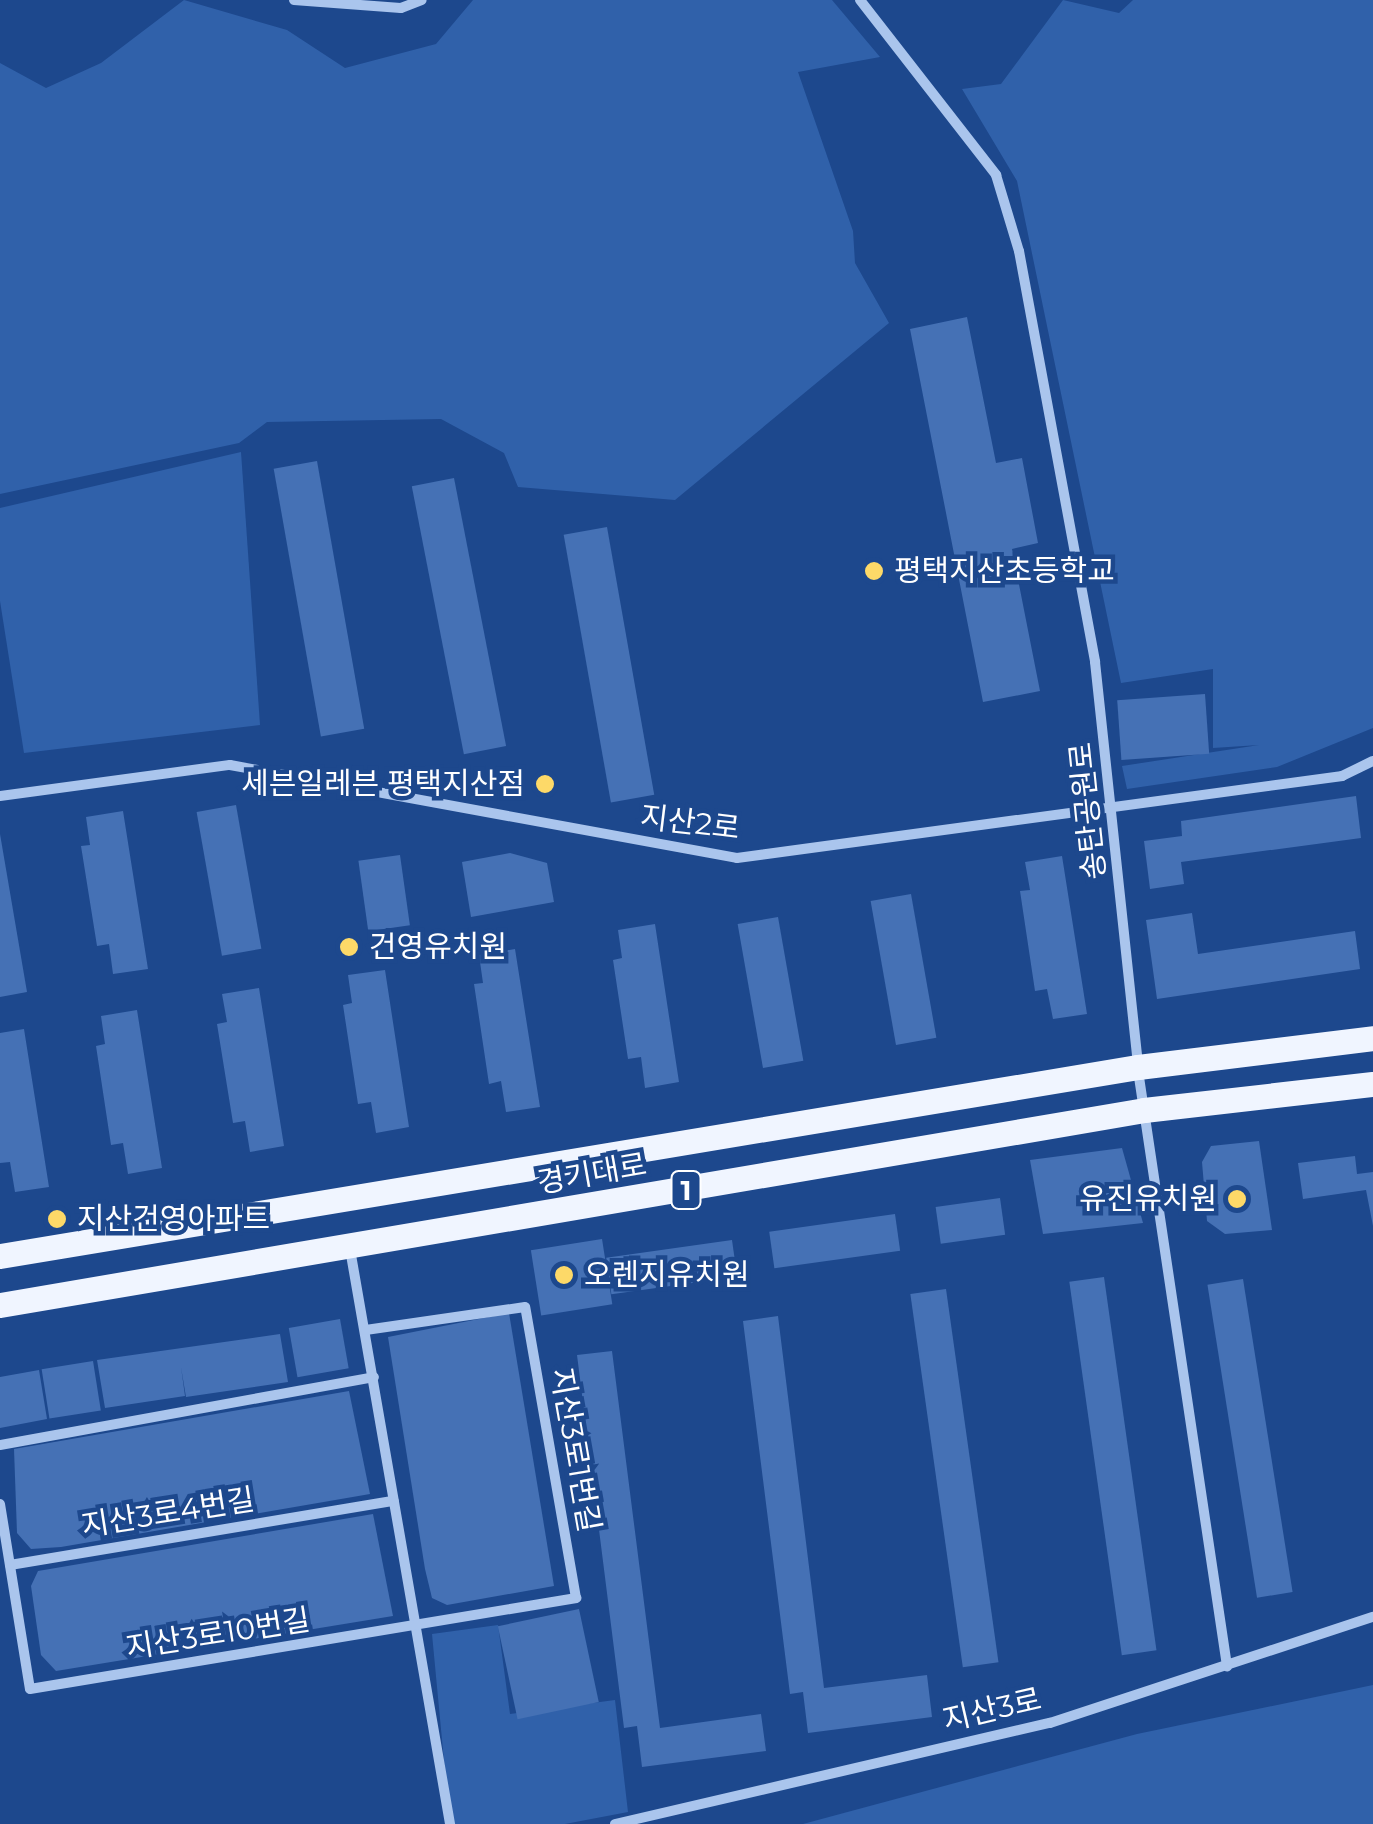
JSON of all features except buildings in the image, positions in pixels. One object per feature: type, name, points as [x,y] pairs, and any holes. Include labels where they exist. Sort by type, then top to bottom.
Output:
[{"type":"main road","name":"경기대로","points":[[0,1256],[1138,1067],[1373,1038]]},
{"type":"main road","name":"경기대로","points":[[0,1306],[1144,1110],[1373,1084]]},
{"type":"street","points":[[294,0],[400,8],[422,0]]},
{"type":"street","name":"송탄공원로","points":[[860,0],[956,117],[1005,202],[1068,500],[1114,804],[1138,1067],[1227,1666]]},
{"type":"street","name":"지산2로","points":[[0,796],[230,765],[737,858],[1342,776],[1373,761]]},
{"type":"street","points":[[350,1249],[450,1824]]},
{"type":"street","name":"지산3로1번길","points":[[366,1330],[525,1307],[576,1598],[414,1628]]},
{"type":"street","points":[[0,1444],[374,1377]]},
{"type":"street","name":"지산3로4번길","points":[[10,1565],[394,1501]]},
{"type":"street","points":[[0,1504],[10,1565]]},
{"type":"street","name":"지산3로10번길","points":[[10,1565],[30,1689],[414,1628]]},
{"type":"street","name":"지산3로","points":[[615,1824],[1050,1724],[1373,1617]]},
{"type":"shaded area","points":[[184,0],[287,30],[345,68],[436,44],[473,0],[832,0],[880,57],[798,72],[853,231],[855,263],[889,323],[675,500],[518,487],[504,453],[441,419],[267,422],[239,443],[0,494],[0,63],[46,88],[101,63]]},
{"type":"shaded area","points":[[1063,0],[1119,13],[1133,0],[1373,0],[1373,728],[1277,767],[1127,789],[1122,766],[1259,745],[1213,748],[1213,669],[1121,683],[1017,181],[962,89],[1001,84]]},
{"type":"shaded area","points":[[241,452],[260,725],[24,753],[0,601],[0,508]]},
{"type":"shaded area","points":[[498,1625],[510,1714],[615,1700],[628,1812],[565,1824],[450,1824],[432,1634]]},
{"type":"shaded area","points":[[1373,1685],[1373,1824],[803,1824],[1137,1734]]},
{"type":"place","name":"평택지산초등학교","points":[[874,571]]},
{"type":"place","name":"세븐일레븐 평택지산점","points":[[545,784]]},
{"type":"place","name":"건영유치원","points":[[349,947]]},
{"type":"place","name":"유진유치원","points":[[1237,1199]]},
{"type":"place","name":"지산건영아파트","points":[[57,1219]]},
{"type":"place","name":"오렌지유치원","points":[[564,1275]]}]
